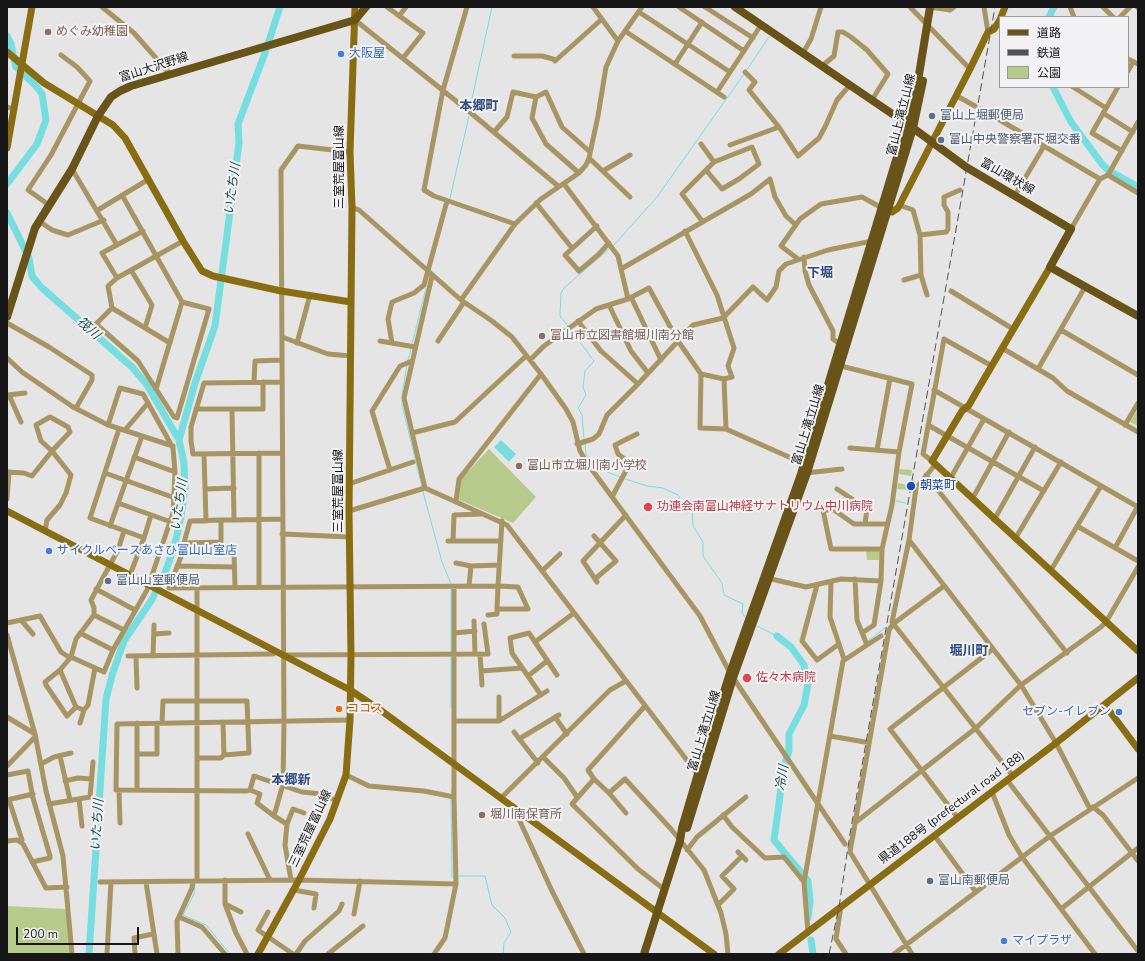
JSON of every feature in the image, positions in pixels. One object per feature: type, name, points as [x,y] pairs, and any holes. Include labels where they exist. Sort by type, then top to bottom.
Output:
[{"type":"main road","points":[[355,20],[366,7]]},
{"type":"main road","name":"富山環状線","points":[[735,7],[932,141],[966,167],[1071,229]]},
{"type":"main road","name":"富山上滝立山線","points":[[644,954],[680,841],[682,828],[700,777],[731,675],[805,469],[885,210],[910,126],[932,7]]},
{"type":"main road","name":"富山大沢野線","points":[[7,317],[39,221],[72,169],[98,116],[111,97],[120,91],[170,74],[355,20]]},
{"type":"main road","points":[[1071,229],[1050,267],[1138,316]]},
{"type":"street","points":[[7,148],[10,108],[20,77],[32,7]]},
{"type":"street","points":[[102,7],[134,33],[170,74]]},
{"type":"street","name":"三室荒屋富山線","points":[[258,954],[294,890],[295,880],[330,819],[346,775],[350,720],[351,655],[349,511],[352,207],[350,152],[355,7]]},
{"type":"street","points":[[387,7],[422,33],[403,58]]},
{"type":"street","points":[[399,16],[406,7]]},
{"type":"street","points":[[467,7],[443,90],[424,190],[446,201],[515,224]]},
{"type":"street","points":[[593,7],[618,41]]},
{"type":"street","points":[[438,341],[515,224],[536,203],[558,186],[564,184],[579,173],[589,158],[606,67],[618,41],[642,7]]},
{"type":"street","points":[[679,7],[744,51]]},
{"type":"street","points":[[705,7],[752,38]]},
{"type":"street","points":[[803,53],[811,39],[820,7]]},
{"type":"street","points":[[910,7],[970,69]]},
{"type":"street","points":[[932,7],[950,10],[954,7]]},
{"type":"street","points":[[798,259],[781,246],[800,219],[821,204],[862,197],[885,210],[895,212],[988,32],[984,7]]},
{"type":"street","points":[[1103,7],[1112,16]]},
{"type":"street","points":[[1121,16],[1130,7]]},
{"type":"street","points":[[639,12],[730,72]]},
{"type":"street","points":[[514,56],[542,56],[553,58],[555,62],[602,19]]},
{"type":"street","points":[[355,20],[443,90],[558,186]]},
{"type":"street","points":[[675,64],[702,22]]},
{"type":"street","points":[[988,32],[994,29],[999,22]]},
{"type":"street","points":[[717,92],[761,25]]},
{"type":"street","points":[[625,31],[724,97]]},
{"type":"street","points":[[822,66],[834,56],[838,32],[843,32],[851,37],[867,50],[888,74],[872,100]]},
{"type":"street","points":[[7,52],[44,83],[113,125],[125,138],[196,264],[202,271],[228,280],[281,291],[351,302]]},
{"type":"street","points":[[49,205],[28,190],[51,155],[77,103],[90,81],[61,55]]},
{"type":"street","points":[[745,72],[755,82],[749,90],[778,127],[798,156],[818,138],[825,127],[836,100],[850,85]]},
{"type":"street","points":[[1074,88],[1135,131]]},
{"type":"street","points":[[1117,88],[1092,133],[1122,151]]},
{"type":"street","points":[[494,132],[507,117],[513,92],[536,97],[546,92],[562,127],[590,152]]},
{"type":"street","points":[[956,96],[975,106]]},
{"type":"street","points":[[536,97],[532,118],[546,144],[579,173]]},
{"type":"street","points":[[981,110],[1100,179]]},
{"type":"street","points":[[1071,229],[1100,179],[1108,175],[1135,131],[1138,122]]},
{"type":"street","points":[[730,145],[778,127]]},
{"type":"street","points":[[701,144],[714,162]]},
{"type":"street","points":[[274,816],[283,784],[284,722],[282,587],[281,167],[298,146],[350,152]]},
{"type":"street","points":[[1015,195],[1044,146]]},
{"type":"street","points":[[702,221],[682,194],[706,170],[714,162],[752,147],[759,164],[739,179],[722,189],[706,170]]},
{"type":"street","points":[[603,171],[630,155]]},
{"type":"street","points":[[589,158],[630,197]]},
{"type":"street","points":[[72,169],[104,220],[117,245]]},
{"type":"street","points":[[1108,175],[1138,193]]},
{"type":"street","points":[[98,210],[149,179]]},
{"type":"street","points":[[621,269],[751,194],[770,179],[776,197],[786,216],[796,225]]},
{"type":"street","points":[[564,184],[597,226],[618,256],[630,298],[661,360]]},
{"type":"street","points":[[920,235],[946,232],[948,229],[948,212],[944,205],[944,197],[960,190]]},
{"type":"street","points":[[122,196],[182,302],[156,389]]},
{"type":"street","points":[[392,343],[388,319],[392,302],[414,293],[424,285],[446,201]]},
{"type":"street","points":[[536,203],[572,248]]},
{"type":"street","points":[[899,205],[913,210],[920,235],[921,275],[927,295]]},
{"type":"street","points":[[352,207],[359,210],[432,276],[463,301],[492,320],[512,337],[541,374],[566,408],[573,422],[577,444],[587,463],[700,616],[731,675],[845,844]]},
{"type":"street","points":[[39,221],[52,230],[68,235],[104,220]]},
{"type":"street","points":[[597,226],[564,255],[579,271],[598,255],[609,243]]},
{"type":"street","points":[[117,278],[102,253],[143,231]]},
{"type":"street","points":[[685,232],[717,295],[723,318],[734,348],[728,366],[732,377],[724,379],[701,374]]},
{"type":"street","points":[[170,343],[112,308],[108,286],[117,278],[183,241]]},
{"type":"street","points":[[577,444],[593,439],[599,434],[607,415],[693,325],[723,318],[753,287],[767,300],[776,287],[779,271],[786,264],[828,250],[875,241]]},
{"type":"street","points":[[804,257],[805,271],[809,285],[832,331],[833,339],[842,347]]},
{"type":"street","points":[[912,954],[850,852],[888,638],[893,624],[892,622],[908,540],[916,488],[934,463],[947,436],[965,407],[969,405],[1050,267]]},
{"type":"street","points":[[131,270],[152,305],[145,328]]},
{"type":"street","points":[[904,280],[921,275]]},
{"type":"street","points":[[425,488],[404,398],[432,276]]},
{"type":"street","points":[[1038,369],[1086,287]]},
{"type":"street","points":[[412,433],[455,422],[528,358],[578,320],[596,309],[630,298],[649,288],[678,341],[701,374],[700,428],[726,429],[805,469],[842,469]]},
{"type":"street","points":[[951,291],[1013,329]]},
{"type":"street","points":[[297,343],[310,296]]},
{"type":"street","points":[[112,308],[96,324],[138,361],[176,418],[209,309],[182,302]]},
{"type":"street","points":[[609,305],[631,351],[648,373]]},
{"type":"street","points":[[578,320],[601,351],[638,384]]},
{"type":"street","points":[[7,323],[92,375],[92,380],[76,408]]},
{"type":"street","points":[[1060,330],[1138,375]]},
{"type":"street","points":[[282,337],[328,354],[351,356]]},
{"type":"street","points":[[992,366],[944,339],[923,454],[1138,651]]},
{"type":"street","points":[[380,341],[415,347]]},
{"type":"street","points":[[1002,348],[1053,378],[1067,391],[1138,432]]},
{"type":"street","points":[[7,358],[22,372],[76,408],[108,425],[173,446]]},
{"type":"street","points":[[254,382],[255,361],[282,360]]},
{"type":"street","points":[[390,470],[372,411],[400,366],[412,361]]},
{"type":"street","points":[[837,365],[912,384],[899,452],[892,504],[882,549],[881,581],[874,624],[862,633]]},
{"type":"street","points":[[456,501],[459,479],[541,374]]},
{"type":"street","points":[[878,450],[890,378]]},
{"type":"street","points":[[724,379],[726,429]]},
{"type":"street","points":[[196,409],[263,409],[263,382]]},
{"type":"street","points":[[282,382],[204,383],[191,427],[193,454],[282,453]]},
{"type":"street","points":[[7,623],[40,616],[61,652],[104,672],[113,650],[148,588],[171,522],[175,472],[173,446],[143,394],[120,388],[108,425]]},
{"type":"street","points":[[934,390],[1138,506],[1115,548]]},
{"type":"street","points":[[21,422],[8,395],[25,393]]},
{"type":"street","points":[[144,538],[90,518],[104,473],[122,429],[148,403]]},
{"type":"street","points":[[1126,425],[1138,404]]},
{"type":"street","points":[[232,409],[234,520]]},
{"type":"street","points":[[8,499],[8,472],[32,476],[52,451],[70,432],[68,427],[50,417],[36,425],[41,441],[52,451],[72,475],[66,494],[60,505],[47,520],[45,530]]},
{"type":"street","points":[[950,479],[984,419]]},
{"type":"street","points":[[928,425],[1044,491]]},
{"type":"street","points":[[971,498],[1009,432]]},
{"type":"street","points":[[612,496],[630,463],[618,454],[615,445],[637,434]]},
{"type":"street","points":[[110,526],[125,480],[142,436]]},
{"type":"street","points":[[994,520],[1035,447]]},
{"type":"street","points":[[850,448],[899,452]]},
{"type":"street","points":[[259,453],[259,587]]},
{"type":"street","points":[[204,454],[206,520]]},
{"type":"street","points":[[134,457],[175,472]]},
{"type":"street","points":[[350,484],[413,462]]},
{"type":"street","points":[[1015,538],[1061,462]]},
{"type":"street","points":[[104,473],[174,498]]},
{"type":"street","points":[[926,475],[1066,654]]},
{"type":"street","points":[[1051,570],[1101,486]]},
{"type":"street","points":[[205,489],[234,488]]},
{"type":"street","points":[[349,511],[425,488],[502,521],[507,525],[700,777]]},
{"type":"street","points":[[837,489],[867,509],[865,524]]},
{"type":"street","points":[[118,502],[171,522]]},
{"type":"street","points":[[882,549],[831,550],[823,510],[834,510],[854,524],[887,524]]},
{"type":"street","points":[[7,511],[45,530],[148,588],[284,657],[350,693],[501,798],[707,954]]},
{"type":"street","points":[[484,514],[454,515],[451,541],[500,541]]},
{"type":"street","points":[[130,575],[151,515]]},
{"type":"street","points":[[594,536],[601,543],[616,561],[596,580],[583,562],[601,543],[626,515]]},
{"type":"street","points":[[7,516],[109,567],[130,575],[148,588]]},
{"type":"street","points":[[221,520],[221,542],[184,543],[190,521],[206,520],[282,519]]},
{"type":"street","points":[[488,615],[497,614],[502,521]]},
{"type":"street","points":[[1077,526],[1138,561]]},
{"type":"street","points":[[76,707],[67,716],[45,682],[60,670],[71,657],[76,639],[94,614],[94,608],[91,600],[118,550],[124,531]]},
{"type":"street","points":[[282,534],[350,537]]},
{"type":"street","points":[[908,540],[1021,685],[1056,743],[1092,808],[1103,815],[1138,861]]},
{"type":"street","points":[[234,552],[235,587]]},
{"type":"street","points":[[182,554],[169,588],[518,586],[528,610],[497,609]]},
{"type":"street","points":[[542,571],[560,554]]},
{"type":"street","points":[[456,563],[471,566],[499,565]]},
{"type":"street","points":[[177,566],[234,567]]},
{"type":"street","points":[[469,586],[471,566]]},
{"type":"street","points":[[856,822],[976,728],[1021,685],[1066,654],[1106,622],[1138,567]]},
{"type":"street","points":[[766,578],[806,587],[854,579],[881,581]]},
{"type":"street","points":[[854,579],[855,611],[867,645]]},
{"type":"street","points":[[831,582],[830,617],[844,659]]},
{"type":"street","points":[[817,585],[802,641],[817,660],[840,644]]},
{"type":"street","points":[[893,624],[944,586]]},
{"type":"street","points":[[178,954],[177,921],[195,880],[197,792],[197,587]]},
{"type":"street","points":[[434,954],[445,938],[456,884],[454,797],[454,587]]},
{"type":"street","points":[[96,589],[135,610]]},
{"type":"street","points":[[196,612],[273,654],[284,657],[488,654],[484,624]]},
{"type":"street","points":[[534,642],[574,613]]},
{"type":"street","points":[[94,614],[124,630]]},
{"type":"street","points":[[21,620],[33,634]]},
{"type":"street","points":[[474,621],[482,685]]},
{"type":"street","points":[[893,624],[1013,776]]},
{"type":"street","points":[[153,656],[154,625]]},
{"type":"street","points":[[454,633],[475,631]]},
{"type":"street","points":[[80,633],[113,650]]},
{"type":"street","points":[[154,634],[169,633]]},
{"type":"street","points":[[541,695],[512,653],[510,638],[528,634],[557,675]]},
{"type":"street","points":[[7,635],[35,736],[49,804],[58,835],[67,887],[72,954]]},
{"type":"street","points":[[808,933],[804,882],[842,661],[881,636]]},
{"type":"street","points":[[958,818],[890,729],[993,649]]},
{"type":"street","points":[[128,656],[273,654]]},
{"type":"street","points":[[136,656],[137,688]]},
{"type":"street","points":[[528,676],[547,662]]},
{"type":"street","points":[[80,723],[84,710],[88,705],[95,668]]},
{"type":"street","points":[[481,671],[522,668]]},
{"type":"street","points":[[60,670],[76,707],[84,710]]},
{"type":"street","name":"県道188号 (prefectural road 188)","points":[[779,954],[808,933],[870,883],[1105,706],[1138,678]]},
{"type":"street","points":[[501,798],[610,690],[626,681]]},
{"type":"street","points":[[455,721],[499,721],[547,690]]},
{"type":"street","points":[[499,697],[499,721]]},
{"type":"street","points":[[137,754],[157,754],[163,701],[247,701],[249,753],[224,755],[221,758],[196,758]]},
{"type":"street","points":[[626,813],[609,793],[594,779],[588,770],[646,706]]},
{"type":"street","points":[[1105,706],[1138,749]]},
{"type":"street","points":[[519,739],[557,716],[567,734]]},
{"type":"street","points":[[7,717],[35,736]]},
{"type":"street","points":[[120,823],[119,790],[116,790],[117,724],[249,723],[350,720]]},
{"type":"street","points":[[137,723],[137,790]]},
{"type":"street","points":[[223,723],[224,755]]},
{"type":"street","points":[[514,732],[538,763]]},
{"type":"street","points":[[7,766],[35,736]]},
{"type":"street","points":[[830,736],[865,742]]},
{"type":"street","points":[[41,764],[71,752]]},
{"type":"street","points":[[60,756],[70,800]]},
{"type":"street","points":[[543,757],[564,778],[577,797]]},
{"type":"street","points":[[49,804],[90,797],[93,762]]},
{"type":"street","points":[[454,766],[517,815],[714,954]]},
{"type":"street","points":[[7,775],[28,771],[50,856],[50,858],[32,862]]},
{"type":"street","points":[[346,775],[369,786],[424,791],[454,797]]},
{"type":"street","points":[[250,790],[254,776],[283,784],[302,792],[321,794],[337,801]]},
{"type":"street","points":[[65,781],[78,778],[91,779]]},
{"type":"street","points":[[609,793],[625,778],[704,870],[718,905],[726,934],[728,954]]},
{"type":"street","points":[[894,954],[1050,836],[1138,778]]},
{"type":"street","points":[[594,779],[572,804],[638,869],[665,890]]},
{"type":"street","points":[[1007,780],[1138,951],[1134,954]]},
{"type":"street","points":[[119,790],[197,792],[250,790],[260,794],[257,803],[287,824]]},
{"type":"street","points":[[992,792],[1009,835],[1022,857],[1096,954]]},
{"type":"street","points":[[33,794],[8,800],[22,840],[21,842],[46,888],[67,887]]},
{"type":"street","points":[[687,850],[698,837],[746,797]]},
{"type":"street","points":[[79,799],[82,826]]},
{"type":"street","points":[[295,880],[285,845],[287,824],[293,809],[304,814]]},
{"type":"street","points":[[517,815],[584,954]]},
{"type":"street","points":[[723,815],[732,827],[765,858],[784,857],[804,882]]},
{"type":"street","points":[[248,834],[270,880]]},
{"type":"street","points":[[934,835],[976,892]]},
{"type":"street","points":[[7,840],[17,840],[21,842]]},
{"type":"street","points":[[1061,909],[1138,848]]},
{"type":"street","points":[[718,905],[734,889],[722,876],[740,854],[746,860]]},
{"type":"street","points":[[225,880],[225,904],[236,933],[247,954]]},
{"type":"street","points":[[100,882],[295,880],[456,884]]},
{"type":"street","points":[[107,954],[111,882]]},
{"type":"street","points":[[146,882],[157,954]]},
{"type":"street","points":[[354,914],[360,882]]},
{"type":"street","points":[[294,890],[316,894],[314,908]]},
{"type":"street","points":[[225,904],[241,912]]},
{"type":"street","points":[[296,954],[304,941],[339,911],[342,904]]},
{"type":"street","points":[[842,905],[836,939],[846,954]]},
{"type":"street","points":[[268,912],[258,930],[293,954]]},
{"type":"street","points":[[179,917],[202,927],[225,954]]},
{"type":"street","points":[[328,954],[363,926]]},
{"type":"street","points":[[134,954],[134,938],[154,934]]},
{"type":"green space","points":[[1138,409],[1138,426],[1130,422]]},
{"type":"green space","points":[[489,449],[536,497],[513,523],[459,500],[461,479]]},
{"type":"green space","points":[[899,469],[912,470],[911,476],[899,474]]},
{"type":"green space","points":[[898,483],[908,485],[908,490],[897,489]]},
{"type":"green space","points":[[866,550],[877,550],[880,552],[879,560],[867,560]]},
{"type":"green space","points":[[7,906],[66,909],[70,954],[7,954]]},
{"type":"water","points":[[501,440],[516,454],[509,462],[494,447]]},
{"type":"waterway","name":"いたち川","points":[[89,954],[106,699],[113,672],[124,641],[151,601],[163,578],[174,548],[181,517],[185,487],[184,463],[179,440],[195,383],[215,326],[239,143],[238,124],[265,53],[280,7]]},
{"type":"waterway","points":[[470,108],[492,7]]},
{"type":"waterway","points":[[1050,16],[1054,7]]},
{"type":"waterway","name":"筏川","points":[[7,36],[11,44],[16,67],[36,86],[42,94],[46,120],[37,144],[7,184]]},
{"type":"waterway","points":[[746,71],[769,37]]},
{"type":"waterway","points":[[613,246],[657,197],[744,74]]},
{"type":"waterway","points":[[1054,88],[1071,122],[1102,164],[1108,170],[1138,187]]},
{"type":"waterway","points":[[450,198],[469,116]]},
{"type":"waterway","name":"筏川","points":[[7,213],[29,258],[32,276],[41,287],[132,367],[147,385],[179,440]]},
{"type":"waterway","points":[[568,326],[560,316],[561,293],[564,288],[610,248]]},
{"type":"waterway","points":[[412,344],[426,288]]},
{"type":"waterway","points":[[571,330],[594,361],[585,371],[583,387],[586,395],[578,408],[582,415],[584,439]]},
{"type":"waterway","points":[[408,360],[411,349]]},
{"type":"waterway","points":[[407,365],[402,395],[402,405],[422,487]]},
{"type":"waterway","points":[[585,444],[586,454],[595,467],[620,477]]},
{"type":"waterway","points":[[625,479],[647,486],[663,488],[678,495],[684,506],[692,505],[693,526],[703,542],[703,556],[722,583],[724,595],[743,604],[742,613],[746,618]]},
{"type":"waterway","points":[[423,492],[442,562],[451,584]]},
{"type":"waterway","points":[[896,501],[906,503]]},
{"type":"waterway","points":[[451,587],[451,652]]},
{"type":"waterway","points":[[755,625],[777,636]]},
{"type":"waterway","points":[[867,642],[886,627]]},
{"type":"waterway","name":"冷川","points":[[777,636],[791,647],[804,665],[808,684],[804,705],[789,734],[789,751],[784,766],[774,840],[808,881],[810,901],[808,918]]},
{"type":"waterway","points":[[451,655],[451,708]]},
{"type":"waterway","points":[[451,795],[452,788]]},
{"type":"waterway","points":[[451,798],[452,877],[454,877]]},
{"type":"waterway","points":[[459,876],[485,876],[492,905],[505,918],[511,932],[504,943],[503,954]]},
{"type":"waterway","points":[[195,883],[194,894],[183,915],[206,925],[230,954]]},
{"type":"waterway","name":"冷川","points":[[811,940],[813,954]]},
{"type":"railway","points":[[829,954],[839,907],[850,834],[995,7]]},
{"type":"place","name":"めぐみ幼稚園","points":[[48,32]]},
{"type":"place","name":"大阪屋","points":[[341,54]]},
{"type":"place","name":"富山上堀郵便局","points":[[932,116]]},
{"type":"place","name":"富山中央警察署下堀交番","points":[[941,140]]},
{"type":"place","name":"富山市立図書館堀川南分館","points":[[542,336]]},
{"type":"place","name":"富山市立堀川南小学校","points":[[519,466]]},
{"type":"place","name":"朝菜町","points":[[911,486]]},
{"type":"place","name":"功連会南富山神経サナトリウム中川病院","points":[[648,507]]},
{"type":"place","name":"サイクルベースあさひ富山山室店","points":[[49,551]]},
{"type":"place","name":"富山山室郵便局","points":[[108,581]]},
{"type":"place","name":"佐々木病院","points":[[747,678]]},
{"type":"place","name":"ココス","points":[[339,709]]},
{"type":"place","name":"セブン-イレブン","points":[[1119,712]]},
{"type":"place","name":"堀川南保育所","points":[[482,815]]},
{"type":"place","name":"富山南郵便局","points":[[930,881]]},
{"type":"place","name":"マイプラザ","points":[[1004,941]]},
{"type":"district","name":"本郷町","points":[[479,107]]},
{"type":"district","name":"下堀","points":[[820,274]]},
{"type":"district","name":"堀川町","points":[[969,652]]},
{"type":"district","name":"本郷新","points":[[291,781]]}]
